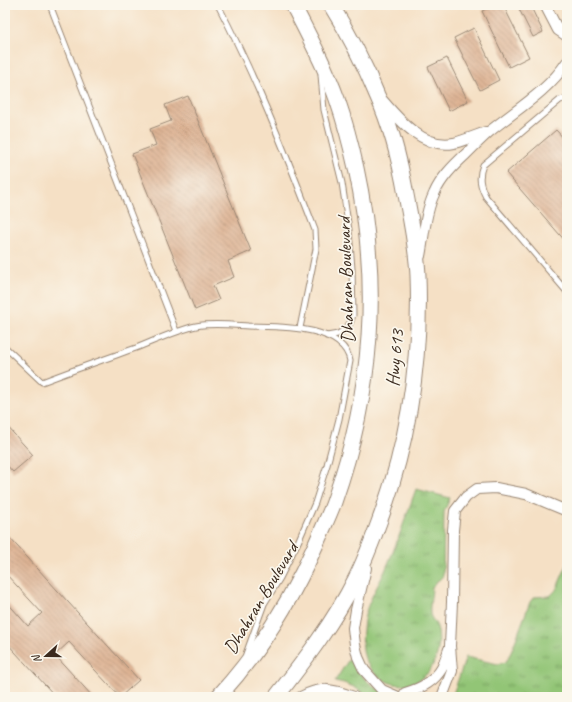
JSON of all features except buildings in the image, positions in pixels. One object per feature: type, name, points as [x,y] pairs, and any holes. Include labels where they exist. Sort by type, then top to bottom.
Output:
[{"type":"main road","name":"Dhahran Boulevard","points":[[218,697],[238,676],[277,617],[302,575],[333,504],[348,460],[360,410],[368,356],[371,308],[368,254],[363,203],[350,141],[340,108],[319,55],[293,5]]},
{"type":"main road","name":"Hwy 613","points":[[276,697],[304,662],[330,622],[355,579],[376,531],[391,487],[406,430],[416,371],[418,274],[411,219],[402,172],[378,96],[351,37],[331,5]]},
{"type":"street","points":[[545,5],[558,30],[567,36]]},
{"type":"street","points":[[418,274],[427,212],[441,181],[454,165],[490,131],[531,99],[562,69],[567,62]]},
{"type":"street","points":[[378,96],[411,131],[434,142],[443,144],[453,143],[490,131]]},
{"type":"street","points":[[442,697],[452,671],[450,646],[453,530],[455,511],[466,497],[477,489],[496,488],[526,494],[567,510]]},
{"type":"street","points":[[376,531],[356,610],[353,628],[354,645],[364,670],[382,690],[399,695],[412,693],[419,697]]},
{"type":"street","points":[[399,695],[417,690],[428,684],[442,669],[450,646]]},
{"type":"street","points":[[301,697],[308,693],[324,689],[354,697]]},
{"type":"lane","points":[[50,5],[176,331]]},
{"type":"lane","points":[[218,5],[236,39],[267,108],[315,230],[316,249],[300,328]]},
{"type":"lane","points":[[319,55],[324,110],[342,184],[350,230],[352,269],[352,315],[350,323],[338,334],[327,336]]},
{"type":"lane","points":[[567,98],[560,100],[484,165],[480,172],[479,180],[481,189],[486,197],[567,292]]},
{"type":"lane","points":[[5,347],[42,382],[138,347],[176,331],[198,326],[220,324],[300,328],[327,336],[344,348],[350,361],[339,419],[315,503],[280,578],[264,604],[238,676]]},
{"type":"green space","points":[[416,489],[450,498],[444,512],[443,576],[432,587],[430,608],[430,614],[436,625],[439,639],[435,660],[429,671],[422,678],[412,683],[402,685],[392,683],[374,673],[367,663],[364,655],[363,634],[365,614],[385,571]]},
{"type":"green space","points":[[567,565],[567,635],[562,638],[567,645],[567,697],[452,697],[466,657],[498,664],[506,662],[530,602],[534,597],[550,596],[556,590]]},
{"type":"green space","points":[[351,656],[357,669],[364,678],[373,686],[385,693],[384,697],[370,697],[354,687],[335,681]]}]
